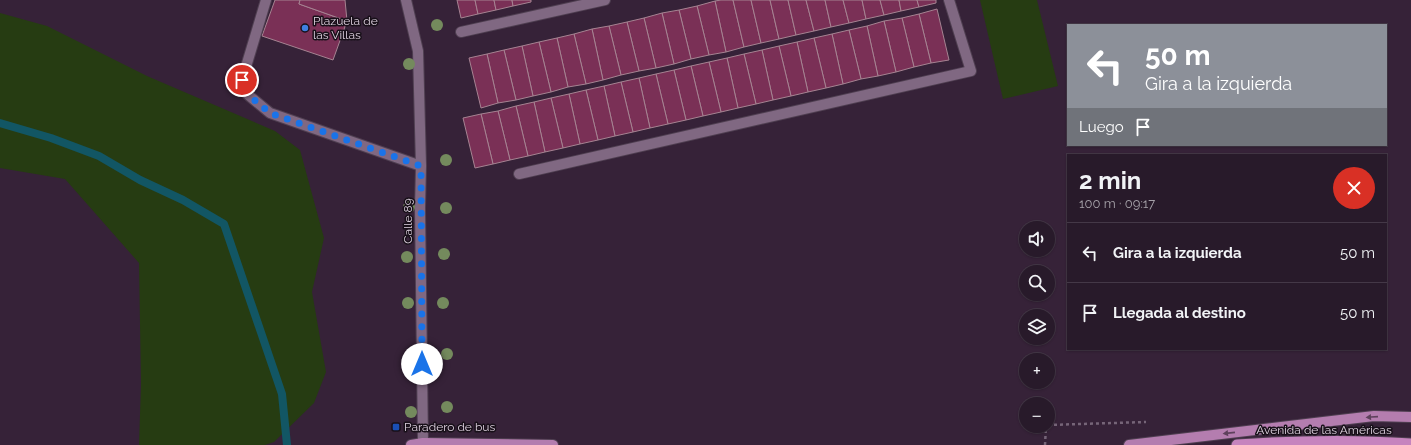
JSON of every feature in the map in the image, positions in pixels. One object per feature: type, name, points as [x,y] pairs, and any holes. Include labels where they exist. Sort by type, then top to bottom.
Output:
[{"type":"highway","name":"Avenida de las Américas","points":[[1237,445],[1288,441],[1363,441],[1411,444]]},
{"type":"main road","points":[[1129,445],[1374,416],[1411,417]]},
{"type":"main road","points":[[411,445],[423,443],[553,445]]},
{"type":"street","points":[[266,0],[242,80],[247,94],[270,113],[421,166]]},
{"type":"street","name":"Calle 89","points":[[406,0],[418,51],[421,166],[423,443]]},
{"type":"street","points":[[461,32],[605,0]]},
{"type":"street","points":[[519,174],[971,71],[950,0]]},
{"type":"path","points":[[1045,445],[1046,433]]},
{"type":"green space","points":[[980,0],[1037,0],[1058,86],[1003,99]]},
{"type":"green space","points":[[0,13],[47,26],[147,76],[275,131],[300,150],[324,238],[312,292],[326,372],[314,403],[274,442],[265,445],[139,445],[141,384],[139,263],[65,179],[0,168]]},
{"type":"building","name":"Plazuela de las Villas","points":[[275,0],[300,0],[299,4],[347,21],[333,60],[262,36]]},
{"type":"building","points":[[300,0],[345,0],[347,21],[299,4]]},
{"type":"building","points":[[457,0],[475,0],[478,14],[461,18]]},
{"type":"building","points":[[475,0],[494,0],[496,10],[478,14]]},
{"type":"building","points":[[494,0],[512,0],[513,6],[496,10]]},
{"type":"building","points":[[512,0],[531,0],[531,2],[513,6]]},
{"type":"building","points":[[733,0],[744,47],[726,52],[715,1]]},
{"type":"building","points":[[733,0],[751,0],[761,43],[744,47]]},
{"type":"building","points":[[751,0],[770,0],[779,39],[761,43]]},
{"type":"building","points":[[770,0],[788,0],[796,35],[779,39]]},
{"type":"building","points":[[788,0],[806,0],[814,31],[796,35]]},
{"type":"building","points":[[806,0],[825,0],[831,27],[814,31]]},
{"type":"building","points":[[825,0],[843,0],[849,23],[831,27]]},
{"type":"building","points":[[843,0],[862,0],[866,19],[849,23]]},
{"type":"building","points":[[862,0],[880,0],[884,15],[866,19]]},
{"type":"building","points":[[880,0],[899,0],[901,11],[884,15]]},
{"type":"building","points":[[899,0],[917,0],[919,7],[901,11]]},
{"type":"building","points":[[917,0],[936,0],[936,3],[919,7]]},
{"type":"building","points":[[715,1],[726,52],[709,55],[697,6]]},
{"type":"building","points":[[697,6],[709,55],[691,59],[679,10]]},
{"type":"building","points":[[937,9],[949,60],[931,63],[919,14]]},
{"type":"building","points":[[679,10],[691,59],[674,64],[662,13]]},
{"type":"building","points":[[662,13],[674,64],[656,68],[644,18]]},
{"type":"building","points":[[919,14],[931,63],[914,67],[902,18]]},
{"type":"building","points":[[644,18],[656,68],[639,71],[627,22]]},
{"type":"building","points":[[902,18],[914,67],[896,72],[884,21]]},
{"type":"building","points":[[884,21],[896,72],[878,76],[867,26]]},
{"type":"building","points":[[627,22],[639,71],[621,75],[609,26]]},
{"type":"building","points":[[609,26],[621,75],[603,80],[592,29]]},
{"type":"building","points":[[867,26],[878,76],[861,79],[849,30]]},
{"type":"building","points":[[592,29],[603,80],[586,84],[574,34]]},
{"type":"building","points":[[849,30],[861,79],[843,84],[832,34]]},
{"type":"building","points":[[574,34],[586,84],[568,87],[557,38]]},
{"type":"building","points":[[832,34],[843,84],[826,88],[814,38]]},
{"type":"building","points":[[557,38],[568,87],[551,92],[539,42]]},
{"type":"building","points":[[814,38],[826,88],[808,92],[797,42]]},
{"type":"building","points":[[539,42],[551,92],[533,96],[522,46]]},
{"type":"building","points":[[797,42],[808,92],[791,96],[779,46]]},
{"type":"building","points":[[522,46],[533,96],[516,100],[504,50]]},
{"type":"building","points":[[779,46],[791,96],[773,100],[762,50]]},
{"type":"building","points":[[504,50],[516,100],[498,103],[487,54]]},
{"type":"building","points":[[762,50],[773,100],[756,104],[744,54]]},
{"type":"building","points":[[487,54],[498,103],[481,108],[469,58]]},
{"type":"building","points":[[744,54],[756,104],[738,108],[727,58]]},
{"type":"building","points":[[727,58],[738,108],[721,112],[709,62]]},
{"type":"building","points":[[709,62],[721,112],[703,116],[691,66]]},
{"type":"building","points":[[691,66],[703,116],[686,120],[674,70]]},
{"type":"building","points":[[674,70],[686,120],[668,124],[656,74]]},
{"type":"building","points":[[656,74],[668,124],[650,128],[639,78]]},
{"type":"building","points":[[639,78],[650,128],[633,132],[621,82]]},
{"type":"building","points":[[621,82],[633,132],[615,136],[604,86]]},
{"type":"building","points":[[604,86],[615,136],[598,140],[586,90]]},
{"type":"building","points":[[586,90],[598,140],[580,144],[569,94]]},
{"type":"building","points":[[569,94],[580,144],[563,148],[551,98]]},
{"type":"building","points":[[551,98],[563,148],[545,152],[534,102]]},
{"type":"building","points":[[534,102],[545,152],[528,156],[516,106]]},
{"type":"building","points":[[516,106],[528,156],[510,160],[498,111]]},
{"type":"building","points":[[498,111],[510,160],[493,164],[481,114]]},
{"type":"building","points":[[481,114],[493,164],[475,168],[463,118]]},
{"type":"waterway","points":[[0,123],[51,138],[99,156],[140,180],[183,200],[224,224],[282,394],[287,445]]},
{"type":"place","name":"Plazuela de las Villas","points":[[305,28]]},
{"type":"place","name":"Paradero de bus","points":[[396,427]]},
{"type":"route","points":[[242,80],[247,94],[270,113],[421,166],[420,208],[422,364]]}]
